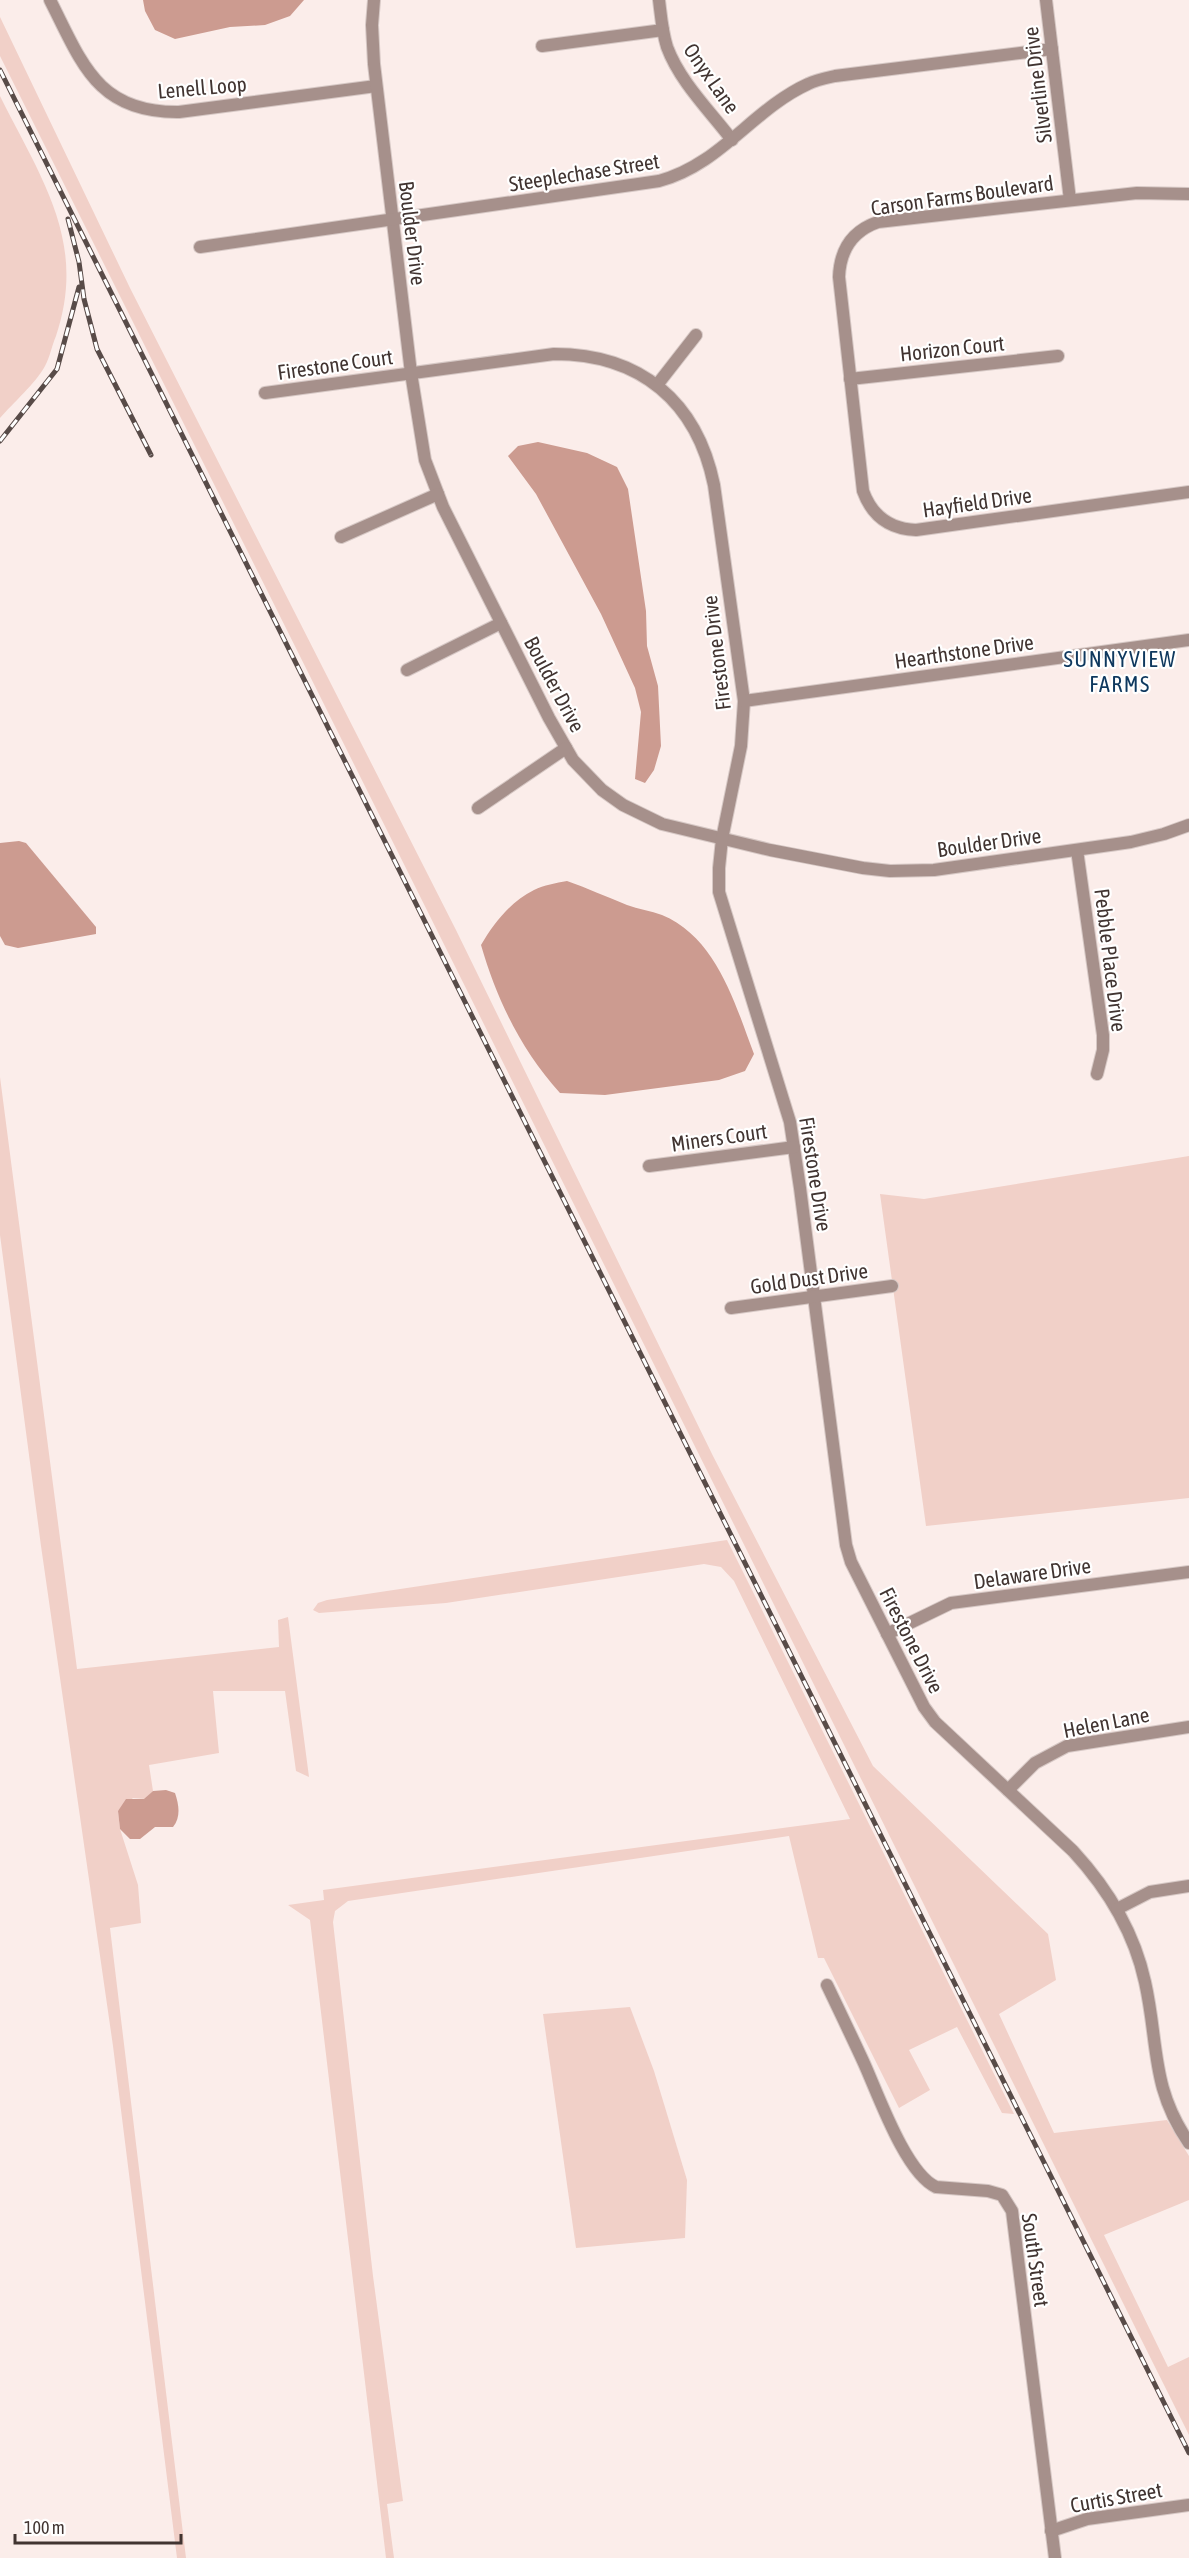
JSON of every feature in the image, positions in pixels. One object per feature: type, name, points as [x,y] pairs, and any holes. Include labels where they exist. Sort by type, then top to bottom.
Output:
[{"type":"street","name":"Lenell Loop","points":[[50,0],[86,70],[106,91],[134,107],[154,112],[179,112],[376,86]]},
{"type":"street","name":"Boulder Drive","points":[[374,0],[372,25],[376,86],[411,373],[425,460],[438,494],[501,623],[566,748],[573,760],[588,776],[623,805],[662,824],[722,839],[863,868],[890,871],[934,870],[1131,842],[1189,825]]},
{"type":"street","name":"Onyx Lane","points":[[659,0],[668,49],[683,77],[732,140]]},
{"type":"street","name":"Silverline Drive","points":[[1046,0],[1070,200]]},
{"type":"street","points":[[542,46],[663,30]]},
{"type":"street","name":"Steeplechase Street","points":[[201,247],[659,181],[680,176],[699,165],[789,94],[809,83],[835,76],[1052,49]]},
{"type":"street","name":"Carson Farms Boulevard","points":[[850,379],[839,264],[843,252],[857,233],[878,222],[1137,193],[1189,194]]},
{"type":"street","points":[[657,385],[696,335]]},
{"type":"street","name":"Firestone Drive","points":[[411,373],[554,354],[573,354],[612,361],[639,373],[668,393],[695,427],[709,460],[744,701],[741,746],[722,839],[719,892],[784,1097],[794,1147],[846,1545],[851,1562],[930,1715],[1090,1870],[1117,1909],[1132,1940],[1145,1983],[1162,2092],[1170,2112],[1189,2143]]},
{"type":"street","name":"Horizon Court","points":[[850,379],[1058,356]]},
{"type":"street","name":"Firestone Court","points":[[265,393],[411,373]]},
{"type":"street","name":"Hayfield Drive","points":[[850,379],[863,491],[874,512],[892,526],[916,530],[1189,492]]},
{"type":"street","points":[[341,537],[438,494]]},
{"type":"street","points":[[408,670],[501,623]]},
{"type":"street","name":"Hearthstone Drive","points":[[744,701],[1189,640]]},
{"type":"street","points":[[478,808],[566,748]]},
{"type":"street","name":"Pebble Place Drive","points":[[1077,850],[1103,1035],[1103,1050],[1097,1074]]},
{"type":"street","name":"Miners Court","points":[[649,1166],[794,1147]]},
{"type":"street","name":"Gold Dust Drive","points":[[731,1308],[892,1287]]},
{"type":"street","name":"Delaware Drive","points":[[887,1634],[951,1603],[1189,1572]]},
{"type":"street","name":"Helen Lane","points":[[1008,1790],[1035,1763],[1067,1746],[1189,1727]]},
{"type":"street","points":[[1117,1909],[1149,1892],[1189,1886]]},
{"type":"street","name":"South Street","points":[[827,1985],[885,2114],[919,2174],[928,2184],[936,2187],[988,2191],[1002,2195],[1012,2211],[1055,2558]]},
{"type":"street","name":"Curtis Street","points":[[1051,2531],[1087,2519],[1189,2505]]},
{"type":"shaded area","points":[[143,0],[304,0],[290,16],[265,25],[230,27],[175,39],[155,30],[145,11]]},
{"type":"shaded area","points":[[0,17],[130,288],[456,930],[713,1456],[873,1766],[1048,1934],[1056,1980],[999,2014],[1054,2133],[1167,2120],[1189,2156],[1189,2200],[1104,2235],[1168,2367],[1189,2357],[1189,2435],[0,56]]},
{"type":"shaded area","points":[[0,96],[44,182],[55,211],[63,240],[66,270],[64,302],[47,362],[36,379],[0,418]]},
{"type":"shaded area","points":[[538,442],[587,453],[617,467],[628,489],[646,611],[647,646],[658,686],[661,746],[654,770],[645,783],[635,779],[641,712],[635,688],[601,614],[536,494],[508,456],[518,446]]},
{"type":"shaded area","points":[[19,841],[26,843],[96,927],[96,934],[18,948],[5,945],[0,936],[0,843]]},
{"type":"shaded area","points":[[567,881],[627,905],[662,915],[697,939],[710,956],[731,994],[754,1054],[745,1071],[719,1080],[605,1095],[560,1093],[522,1042],[503,1005],[481,945],[497,921],[525,895],[550,884]]},
{"type":"shaded area","points":[[0,1077],[77,1669],[279,1647],[278,1620],[288,1617],[309,1777],[296,1771],[285,1691],[213,1691],[219,1753],[149,1765],[153,1791],[145,1799],[133,1798],[118,1811],[120,1829],[138,1885],[141,1923],[110,1928],[186,2558],[177,2558],[113,2046],[41,1546],[0,1235]]},
{"type":"shaded area","points":[[1189,1156],[1189,1498],[926,1526],[880,1194],[924,1199]]},
{"type":"shaded area","points":[[727,1540],[1014,2114],[1002,2113],[957,2027],[909,2050],[930,2090],[899,2108],[824,1958],[818,1958],[789,1836],[348,1901],[335,1911],[333,1922],[373,2276],[403,2501],[387,2504],[394,2558],[386,2558],[310,1920],[288,1905],[324,1900],[323,1890],[850,1819],[734,1581],[721,1567],[704,1564],[446,1603],[319,1613],[313,1610],[318,1603],[327,1600]]},
{"type":"shaded area","points":[[166,1790],[175,1793],[178,1802],[179,1811],[176,1823],[173,1827],[155,1827],[140,1839],[130,1839],[120,1829],[118,1811],[126,1799],[144,1799],[153,1791]]},
{"type":"shaded area","points":[[630,2007],[654,2071],[687,2180],[685,2238],[576,2248],[543,2014]]},
{"type":"railway","points":[[0,70],[1189,2453]]},
{"type":"railway","points":[[68,219],[79,262],[84,299],[97,349],[151,455]]},
{"type":"railway","points":[[0,441],[57,369],[79,287]]},
{"type":"district","name":"SUNNYVIEW FARMS","points":[[1120,672]]}]
